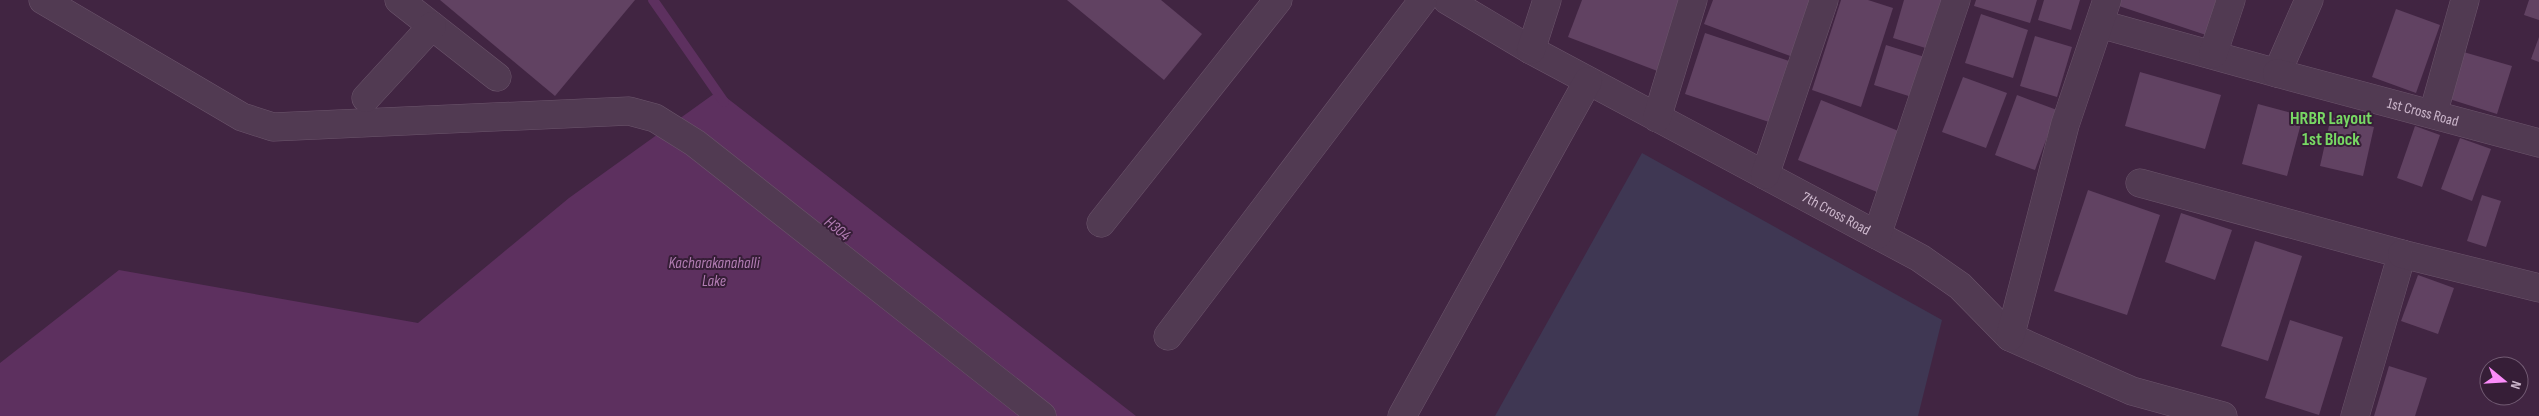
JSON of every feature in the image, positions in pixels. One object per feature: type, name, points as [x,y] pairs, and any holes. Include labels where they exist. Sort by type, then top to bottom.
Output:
[{"type":"street","points":[[43,0],[242,117],[273,126],[630,111],[655,118],[695,143],[1042,416]]},
{"type":"street","points":[[399,0],[497,77]]},
{"type":"street","points":[[1100,223],[1278,0]]},
{"type":"street","points":[[1168,336],[1423,0]]},
{"type":"street","name":"7th Cross Road","points":[[1447,0],[1531,50],[1920,258],[1960,286],[2010,337],[2132,391],[2223,416]]},
{"type":"street","points":[[1531,50],[1547,0]]},
{"type":"street","points":[[1657,118],[1693,0]]},
{"type":"street","points":[[1765,175],[1824,0]]},
{"type":"street","points":[[1877,235],[1956,0]]},
{"type":"street","points":[[2213,54],[2231,0]]},
{"type":"street","points":[[2277,73],[2309,0]]},
{"type":"street","points":[[2433,114],[2464,0]]},
{"type":"street","points":[[2010,337],[2065,125],[2103,12]]},
{"type":"street","name":"1st Cross Road","points":[[2103,12],[2213,54],[2539,143]]},
{"type":"street","points":[[366,98],[432,26]]},
{"type":"street","points":[[1402,416],[1588,81]]},
{"type":"street","points":[[2140,183],[2402,254],[2539,288]]},
{"type":"street","points":[[2355,416],[2402,254]]},
{"type":"shaded area","points":[[1642,153],[1942,320],[1918,416],[1495,416]]},
{"type":"water","name":"Kacharakanahalli Lake","points":[[718,91],[1136,416],[0,416],[0,363],[119,270],[418,323],[569,198]]},
{"type":"building","points":[[440,0],[635,0],[555,96]]},
{"type":"building","points":[[1067,0],[1161,0],[1202,34],[1164,80]]},
{"type":"building","points":[[1582,0],[1688,0],[1660,72],[1568,37]]},
{"type":"building","points":[[1713,0],[1823,0],[1801,60],[1704,24]]},
{"type":"building","points":[[1841,0],[1868,0],[1893,8],[1861,107],[1812,90]]},
{"type":"building","points":[[1904,0],[1947,0],[1932,50],[1893,38]]},
{"type":"building","points":[[1976,0],[2037,0],[2030,23],[1974,6]]},
{"type":"building","points":[[2044,0],[2080,0],[2071,30],[2038,20]]},
{"type":"building","points":[[2115,0],[2221,0],[2209,36],[2113,4]]},
{"type":"building","points":[[2529,0],[2539,0],[2539,20],[2524,15]]},
{"type":"building","points":[[2396,9],[2440,25],[2416,93],[2372,77]]},
{"type":"building","points":[[1981,14],[2028,30],[2013,78],[1965,63]]},
{"type":"building","points":[[1705,33],[1795,63],[1775,124],[1685,94]]},
{"type":"building","points":[[2035,36],[2072,47],[2057,97],[2020,86]]},
{"type":"building","points":[[2539,37],[2539,62],[2531,59]]},
{"type":"building","points":[[1886,45],[1931,59],[1918,99],[1874,85]]},
{"type":"building","points":[[2460,51],[2512,66],[2497,114],[2446,98]]},
{"type":"building","points":[[2140,72],[2221,95],[2205,149],[2125,126]]},
{"type":"building","points":[[1963,77],[2007,93],[1986,148],[1942,132]]},
{"type":"building","points":[[2017,95],[2057,110],[2035,170],[1995,155]]},
{"type":"building","points":[[1821,100],[1906,134],[1882,194],[1798,160]]},
{"type":"building","points":[[2258,104],[2303,116],[2287,176],[2242,164]]},
{"type":"building","points":[[2331,117],[2374,127],[2363,176],[2320,166]]},
{"type":"building","points":[[2415,126],[2440,135],[2422,187],[2397,178]]},
{"type":"building","points":[[2460,138],[2491,149],[2472,201],[2441,189]]},
{"type":"building","points":[[2088,190],[2160,215],[2127,315],[2054,291]]},
{"type":"building","points":[[2482,195],[2501,201],[2486,247],[2467,241]]},
{"type":"building","points":[[2181,213],[2232,230],[2215,280],[2165,262]]},
{"type":"building","points":[[2255,241],[2302,256],[2268,361],[2221,346]]},
{"type":"building","points":[[2418,275],[2454,288],[2438,334],[2401,321]]},
{"type":"building","points":[[2290,320],[2343,337],[2319,415],[2265,398]]},
{"type":"building","points":[[2389,366],[2427,378],[2415,416],[2374,416]]},
{"type":"waterway","name":"H304","points":[[653,0],[724,102]]},
{"type":"district","name":"HRBR Layout 1st Block","points":[[2331,128]]}]
